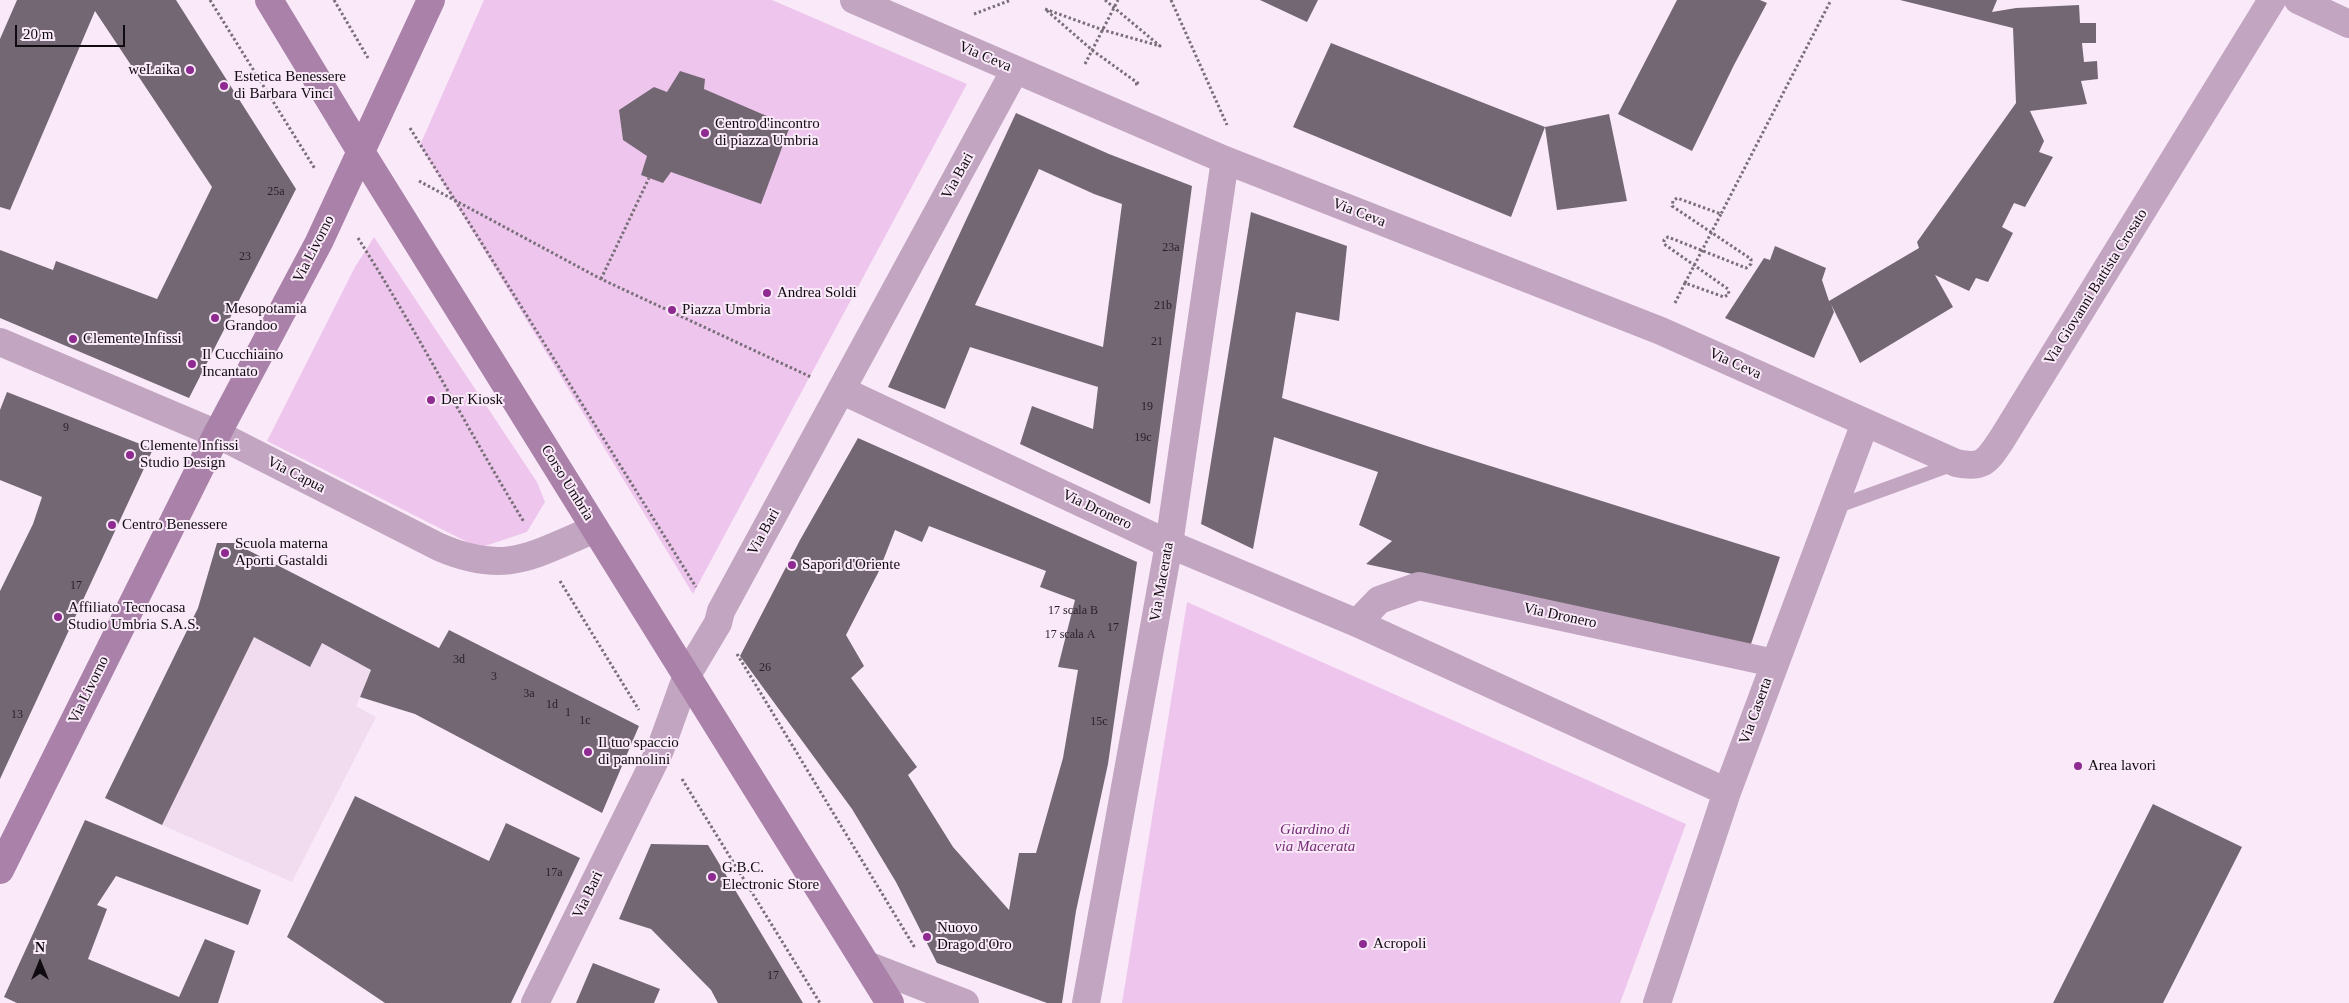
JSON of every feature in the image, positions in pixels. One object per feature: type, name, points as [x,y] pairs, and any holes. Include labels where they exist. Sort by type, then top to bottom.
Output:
[{"type":"main road","name":"Corso Umbria","points":[[269,0],[361,152],[890,1003]]},
{"type":"main road","name":"Via Livorno","points":[[0,870],[217,434],[337,204],[431,0]]},
{"type":"street","name":"Via Ceva","points":[[854,0],[1236,164],[1661,331],[1865,423]]},
{"type":"street","name":"Via Giovanni Battista Crosato","points":[[1865,423],[1956,463],[1973,466],[1984,462],[1994,452],[2272,0]]},
{"type":"street","points":[[2298,0],[2349,24]]},
{"type":"street","name":"Via Bari","points":[[535,1003],[660,750],[687,675],[718,623],[720,611],[1015,70]]},
{"type":"street","name":"Via Macerata","points":[[1086,1003],[1236,164]]},
{"type":"street","name":"Via Capua","points":[[0,342],[217,434],[439,547],[465,558],[492,562],[521,560],[595,528]]},
{"type":"street","name":"Via Dronero","points":[[842,390],[1169,544],[1357,622],[1727,792]]},
{"type":"street","name":"Via Caserta","points":[[1657,1003],[1727,792],[1865,423]]},
{"type":"street","name":"Via Dronero","points":[[1357,622],[1378,600],[1419,586],[1774,663]]},
{"type":"street","points":[[867,965],[926,989],[954,998]]},
{"type":"lane","points":[[1832,508],[1956,463]]},
{"type":"path","points":[[210,0],[399,303],[490,467]]},
{"type":"path","points":[[334,0],[369,59]]},
{"type":"path","points":[[1105,0],[1160,46],[1103,30],[1045,9],[1092,50],[1139,84],[1129,85]]},
{"type":"path","points":[[1070,94],[1118,0]]},
{"type":"path","points":[[1172,0],[1236,164]]},
{"type":"path","points":[[1661,331],[1831,0]]},
{"type":"path","points":[[410,128],[954,998]]},
{"type":"path","points":[[410,176],[601,279],[842,390]]},
{"type":"path","points":[[601,279],[649,178]]},
{"type":"path","points":[[1685,283],[1724,297],[1729,294],[1728,289],[1664,244],[1664,240],[1668,237],[1746,268],[1751,264],[1751,259],[1672,206],[1673,201],[1677,198],[1721,214]]},
{"type":"shaded area","points":[[217,543],[234,543],[344,600],[322,643],[371,670],[356,706],[376,717],[292,882],[162,825],[154,699],[198,608]]},
{"type":"green space","name":"Piazza Umbria","points":[[484,0],[772,0],[967,84],[693,594],[420,145]]},
{"type":"green space","points":[[374,237],[537,482],[545,502],[527,532],[479,548],[267,441],[355,267]]},
{"type":"green space","name":"Giardino di via Macerata","points":[[1187,602],[1686,824],[1620,1003],[1122,1003]]},
{"type":"building","points":[[17,0],[176,0],[296,189],[189,398],[0,318],[0,250],[53,270],[56,261],[157,299],[212,187],[95,11],[10,210],[0,207],[0,39]]},
{"type":"building","points":[[1260,0],[1318,0],[1307,22]]},
{"type":"building","points":[[1677,0],[1760,0],[1767,3],[1692,151],[1618,114]]},
{"type":"building","points":[[1900,0],[1997,0],[1992,12],[2016,8],[2079,5],[2080,23],[2096,23],[2096,43],[2082,43],[2084,62],[2097,61],[2098,79],[2081,81],[2087,104],[2030,111],[2044,141],[2039,152],[2053,157],[2025,207],[2014,203],[2002,227],[2013,233],[1988,282],[1976,278],[1969,291],[1935,275],[1953,307],[1860,363],[1831,304],[1834,312],[1814,358],[1725,318],[1764,258],[1770,260],[1775,246],[1826,268],[1822,280],[1829,301],[1919,248],[1917,242],[2016,103],[2013,28]]},
{"type":"building","points":[[1331,43],[1545,127],[1511,217],[1293,127]]},
{"type":"building","name":"Centro d'incontro di piazza Umbria","points":[[680,71],[705,79],[704,89],[790,126],[761,204],[671,172],[663,183],[641,175],[647,156],[623,140],[619,110],[654,87],[667,92]]},
{"type":"building","points":[[1016,113],[1109,154],[1192,186],[1150,504],[1020,444],[1032,406],[1093,429],[1098,387],[970,347],[945,409],[888,387]],"holes":[[[1039,169],[1094,194],[1122,204],[1103,347],[975,305]]]},
{"type":"building","points":[[1609,114],[1627,201],[1557,210],[1545,127]]},
{"type":"building","points":[[1251,212],[1347,246],[1339,321],[1296,312],[1282,398],[1430,447],[1780,557],[1750,647],[1366,564],[1392,541],[1359,525],[1378,472],[1274,437],[1253,549],[1201,524]]},
{"type":"building","points":[[7,392],[153,449],[0,779],[0,591],[33,524],[42,497],[0,480],[0,410]]},
{"type":"building","points":[[858,438],[1137,562],[1108,764],[1076,911],[1062,1003],[1047,1003],[937,963],[896,882],[852,809],[740,656],[800,540]],"holes":[[[929,526],[1046,571],[1040,587],[1075,600],[1058,667],[1078,670],[1063,758],[1036,853],[1019,853],[1009,910],[953,847],[908,775],[917,767],[851,678],[864,666],[846,635],[879,571],[895,530],[922,542]]]},
{"type":"building","points":[[217,543],[234,543],[439,648],[449,630],[639,726],[602,813],[415,714],[360,697],[371,670],[322,643],[310,667],[254,637],[162,825],[105,798],[198,608]]},
{"type":"building","points":[[355,796],[489,861],[506,823],[580,858],[511,1003],[385,1003],[287,937]]},
{"type":"building","points":[[2153,804],[2242,847],[2163,1003],[2053,1003]]},
{"type":"building","points":[[85,820],[261,890],[248,925],[116,876],[97,905],[107,909],[88,959],[179,997],[205,939],[235,951],[218,1003],[17,1003],[4,997]]},
{"type":"building","points":[[651,844],[708,845],[803,1003],[718,1003],[711,990],[651,929],[619,919]]},
{"type":"building","points":[[593,963],[660,989],[654,1003],[576,1003]]},
{"type":"place","name":"weLaika","points":[[190,70]]},
{"type":"place","name":"Estetica Benessere di Barbara Vinci","points":[[224,86]]},
{"type":"place","name":"Centro d'incontro di piazza Umbria","points":[[705,133]]},
{"type":"place","name":"Andrea Soldi","points":[[767,293]]},
{"type":"place","name":"Piazza Umbria","points":[[672,310]]},
{"type":"place","name":"Mesopotamia Grandoo","points":[[215,318]]},
{"type":"place","name":"Clemente Infissi","points":[[73,339]]},
{"type":"place","name":"Il Cucchiaino Incantato","points":[[192,364]]},
{"type":"place","name":"Der Kiosk","points":[[431,400]]},
{"type":"place","name":"Clemente Infissi Studio Design","points":[[130,455]]},
{"type":"place","name":"Centro Benessere","points":[[112,525]]},
{"type":"place","name":"Scuola materna Aporti Gastaldi","points":[[225,553]]},
{"type":"place","name":"Sapori d'Oriente","points":[[792,565]]},
{"type":"place","name":"Affiliato Tecnocasa Studio Umbria S.A.S.","points":[[58,617]]},
{"type":"place","name":"Il tuo spaccio di pannolini","points":[[588,752]]},
{"type":"place","name":"Area lavori","points":[[2078,766]]},
{"type":"place","name":"G.B.C. Electronic Store","points":[[712,877]]},
{"type":"place","name":"Nuovo Drago d'Oro","points":[[927,937]]},
{"type":"place","name":"Acropoli","points":[[1363,944]]}]
